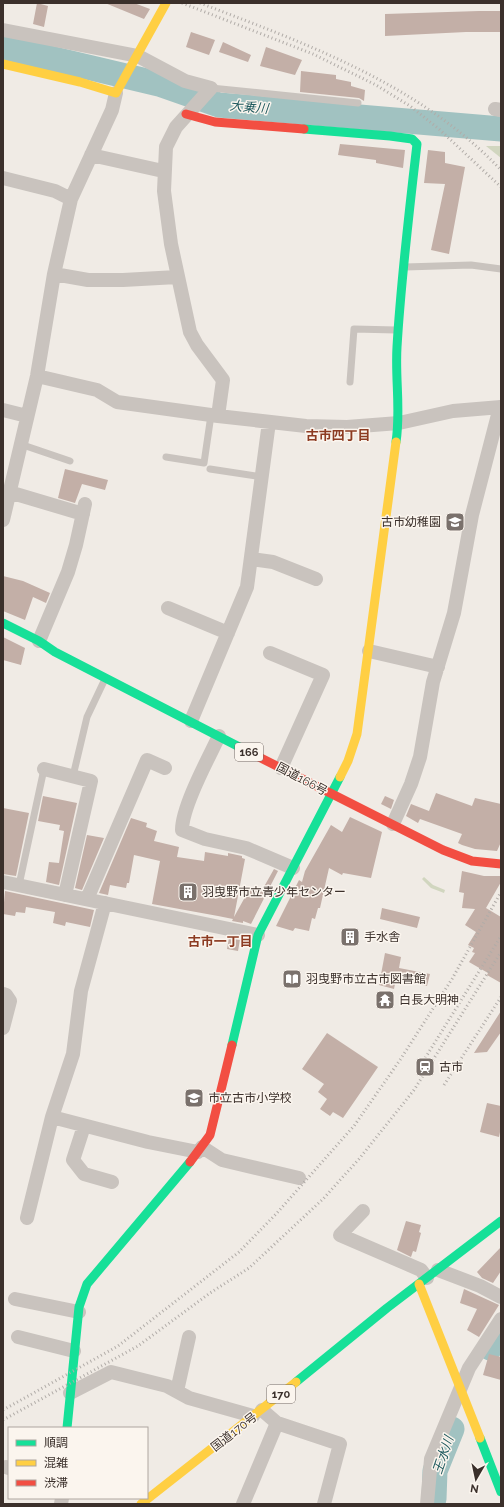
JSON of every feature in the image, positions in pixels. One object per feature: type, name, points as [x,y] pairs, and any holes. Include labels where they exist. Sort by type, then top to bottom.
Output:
[{"type":"main road","points":[[3,64],[118,90],[166,3]]},
{"type":"main road","points":[[67,1427],[79,1312],[87,1284],[200,1150],[210,1135],[258,935],[348,761],[357,734],[370,652],[399,423],[397,349],[403,267],[417,144],[412,139],[390,136],[214,122],[187,112]]},
{"type":"main road","name":"国道166号","points":[[3,623],[39,641],[55,652],[331,794],[464,859],[478,863],[501,864]]},
{"type":"main road","name":"国道170号","points":[[148,1499],[258,1413],[387,1308],[501,1221]]},
{"type":"main road","points":[[428,1277],[461,1387],[501,1492]]},
{"type":"street","points":[[3,30],[136,59],[185,81],[210,90],[187,112],[176,127],[166,147],[163,171],[165,199],[178,277],[190,332],[223,380],[214,416]]},
{"type":"street","points":[[3,520],[8,484],[20,444],[37,376],[54,274],[71,199],[112,110],[118,90]]},
{"type":"street","points":[[91,155],[163,171]]},
{"type":"street","points":[[3,178],[55,191],[71,199]]},
{"type":"street","points":[[54,274],[88,280],[178,277]]},
{"type":"street","points":[[37,376],[97,390],[117,402],[214,416],[306,426],[347,427],[399,423],[453,411],[501,407],[472,515],[454,613],[433,682],[420,757],[411,784],[393,824]]},
{"type":"street","points":[[3,410],[27,416]]},
{"type":"street","points":[[191,721],[247,587],[269,422]]},
{"type":"street","points":[[8,484],[84,509],[76,546],[68,572],[39,641]]},
{"type":"street","points":[[251,560],[273,562],[316,579]]},
{"type":"street","points":[[168,608],[228,633]]},
{"type":"street","points":[[370,652],[438,667]]},
{"type":"street","points":[[270,653],[323,675],[281,768]]},
{"type":"street","points":[[219,736],[198,780],[182,822],[182,830],[205,839],[246,848],[293,868]]},
{"type":"street","points":[[87,900],[147,760],[165,768]]},
{"type":"street","points":[[44,769],[91,781],[65,895]]},
{"type":"street","points":[[3,882],[258,935]]},
{"type":"street","points":[[27,1218],[52,1117],[74,1054],[81,992],[105,903]]},
{"type":"street","points":[[3,994],[6,995],[10,1001],[3,1028]]},
{"type":"street","points":[[52,1117],[148,1142],[200,1150],[222,1160],[299,1178]]},
{"type":"street","points":[[84,1126],[73,1160],[84,1174],[112,1182]]},
{"type":"street","points":[[362,1211],[340,1235],[421,1270],[428,1277],[480,1286],[501,1296]]},
{"type":"street","points":[[15,1299],[79,1312]]},
{"type":"street","points":[[427,1504],[431,1459],[469,1368],[501,1319]]},
{"type":"street","points":[[18,1336],[74,1351]]},
{"type":"street","points":[[177,1391],[189,1337]]},
{"type":"street","points":[[70,1393],[111,1372],[167,1386],[189,1398],[258,1413],[277,1423],[340,1444],[324,1504]]},
{"type":"street","points":[[243,1504],[277,1423]]},
{"type":"lane","points":[[210,90],[358,103]]},
{"type":"lane","points":[[403,267],[471,265],[501,269]]},
{"type":"lane","points":[[350,382],[354,329],[399,330]]},
{"type":"lane","points":[[166,457],[204,463],[214,416]]},
{"type":"lane","points":[[20,444],[70,461]]},
{"type":"lane","points":[[210,469],[262,477]]},
{"type":"lane","points":[[73,776],[87,717],[106,677]]},
{"type":"lane","points":[[19,885],[44,769]]},
{"type":"green space","points":[[486,146],[501,146],[501,158]]},
{"type":"green space","points":[[424,877],[433,885],[445,890],[444,893],[431,888],[422,879]]},
{"type":"building","points":[[37,3],[48,6],[44,27],[33,24]]},
{"type":"building","points":[[105,3],[134,3],[150,9],[144,19]]},
{"type":"building","points":[[501,11],[501,32],[466,32],[385,36],[385,14]]},
{"type":"building","points":[[191,32],[215,40],[209,55],[186,47]]},
{"type":"building","points":[[223,42],[251,55],[248,62],[219,52]]},
{"type":"building","points":[[266,47],[302,60],[295,75],[260,66]]},
{"type":"building","points":[[301,71],[336,75],[336,79],[351,82],[351,86],[365,90],[364,101],[359,98],[300,92]]},
{"type":"building","points":[[340,144],[405,150],[403,168],[376,163],[376,160],[338,155]]},
{"type":"building","points":[[428,150],[445,152],[445,163],[465,167],[449,254],[431,250],[445,184],[424,183]]},
{"type":"building","points":[[65,469],[108,480],[105,490],[82,484],[75,503],[58,498]]},
{"type":"building","points":[[3,576],[23,581],[50,593],[46,603],[33,597],[25,620],[3,611]]},
{"type":"building","points":[[3,637],[25,648],[21,665],[3,660]]},
{"type":"building","points":[[436,793],[472,806],[475,798],[501,804],[501,842],[497,851],[475,849],[462,845],[458,843],[462,834],[420,819],[418,823],[406,816],[411,804],[429,811]]},
{"type":"building","points":[[43,796],[77,803],[59,885],[46,882],[49,862],[59,863],[64,831],[59,830],[60,825],[38,821]]},
{"type":"building","points":[[385,796],[394,800],[391,809],[381,804]]},
{"type":"building","points":[[3,808],[29,813],[16,876],[3,874]]},
{"type":"building","points":[[350,817],[382,832],[371,878],[343,873],[342,875],[329,868],[320,908],[318,908],[315,919],[312,918],[309,931],[295,928],[293,931],[276,926],[299,880],[302,882],[305,871],[331,825],[342,832]]},
{"type":"building","points":[[131,818],[147,823],[146,827],[157,831],[154,841],[179,847],[177,857],[204,861],[205,852],[228,856],[228,853],[242,856],[242,858],[245,859],[234,917],[250,888],[261,892],[274,869],[278,871],[251,924],[243,921],[243,923],[232,921],[233,919],[152,904],[160,861],[134,855],[129,883],[127,883],[126,888],[110,885],[108,895],[99,893]]},
{"type":"building","points":[[87,835],[104,838],[82,890],[75,888]]},
{"type":"building","points":[[462,871],[484,876],[501,876],[501,882],[486,908],[501,917],[501,983],[487,975],[488,973],[469,962],[475,953],[472,952],[474,948],[468,945],[476,932],[465,925],[475,909],[462,908],[464,893],[459,892]]},
{"type":"building","points":[[5,891],[94,910],[90,927],[66,922],[65,926],[53,923],[55,912],[26,907],[25,913],[16,912],[15,916],[3,914]]},
{"type":"building","points":[[382,908],[420,917],[417,928],[380,919]]},
{"type":"building","points":[[229,938],[240,940],[238,951],[227,949]]},
{"type":"building","points":[[385,953],[401,957],[399,968],[430,974],[427,986],[396,979],[394,989],[379,985]]},
{"type":"building","points":[[501,1011],[501,1032],[487,1052],[474,1053]]},
{"type":"building","points":[[327,1033],[378,1067],[343,1118],[333,1112],[330,1116],[320,1109],[327,1099],[318,1092],[324,1084],[302,1069]]},
{"type":"building","points":[[487,1103],[501,1106],[501,1127],[499,1137],[480,1132]]},
{"type":"building","points":[[406,1221],[421,1225],[419,1232],[421,1233],[416,1252],[413,1251],[411,1257],[397,1250]]},
{"type":"building","points":[[501,1247],[501,1271],[493,1283],[482,1278],[477,1272]]},
{"type":"building","points":[[464,1289],[499,1305],[479,1337],[467,1330],[477,1309],[460,1303]]},
{"type":"building","points":[[489,1354],[501,1357],[501,1380],[483,1375]]},
{"type":"waterway","name":"大乗川","points":[[3,47],[159,84],[219,105],[501,129]]},
{"type":"waterway","name":"王水川","points":[[490,1348],[501,1332]]},
{"type":"waterway","name":"王水川","points":[[434,1499],[435,1471],[452,1429]]},
{"type":"railway","points":[[182,3],[313,54],[376,85],[410,106],[439,129],[501,187]]},
{"type":"railway","points":[[200,3],[322,52],[361,70],[398,90],[435,114],[469,140],[501,170]]},
{"type":"railway","points":[[3,1410],[118,1346],[239,1252],[276,1214],[354,1126],[400,1060],[452,979],[501,892]]},
{"type":"railway","points":[[419,1068],[501,936]]},
{"type":"railway","points":[[3,1420],[138,1346],[210,1293],[249,1268],[323,1199],[359,1159],[414,1090],[501,952]]},
{"type":"railway","points":[[444,1085],[501,997]]},
{"type":"traffic: fast","points":[[304,129],[390,136],[412,139],[417,144],[399,322],[397,359],[398,418],[396,442]]},
{"type":"traffic: fast","points":[[3,623],[39,641],[55,652],[251,753]]},
{"type":"traffic: fast","points":[[232,1045],[258,935],[340,777]]},
{"type":"traffic: fast","points":[[67,1427],[79,1307],[87,1284],[190,1162]]},
{"type":"traffic: fast","points":[[296,1382],[387,1308],[501,1221]]},
{"type":"traffic: fast","points":[[480,1438],[501,1492]]},
{"type":"traffic: slow","points":[[3,64],[80,82],[116,93],[166,3]]},
{"type":"traffic: slow","points":[[340,777],[348,761],[357,734],[396,442]]},
{"type":"traffic: slow","points":[[419,1284],[480,1438]]},
{"type":"traffic: slow","points":[[148,1498],[296,1382]]},
{"type":"traffic: slow","points":[[141,1504],[147,1499]]},
{"type":"traffic: jam","points":[[186,114],[215,122],[304,129]]},
{"type":"traffic: jam","points":[[251,753],[443,850],[472,861],[501,864]]},
{"type":"traffic: jam","points":[[190,1162],[210,1135],[232,1045]]},
{"type":"place","name":"古市幼稚園","points":[[455,522]]},
{"type":"place","name":"羽曳野市立青少年センター","points":[[188,892]]},
{"type":"place","name":"手水舎","points":[[350,937]]},
{"type":"place","name":"羽曳野市立古市図書館","points":[[292,979]]},
{"type":"place","name":"白長大明神","points":[[385,1000]]},
{"type":"place","name":"古市","points":[[425,1067]]},
{"type":"place","name":"市立古市小学校","points":[[194,1098]]},
{"type":"district","name":"古市四丁目","points":[[338,435]]},
{"type":"district","name":"古市一丁目","points":[[220,941]]}]
